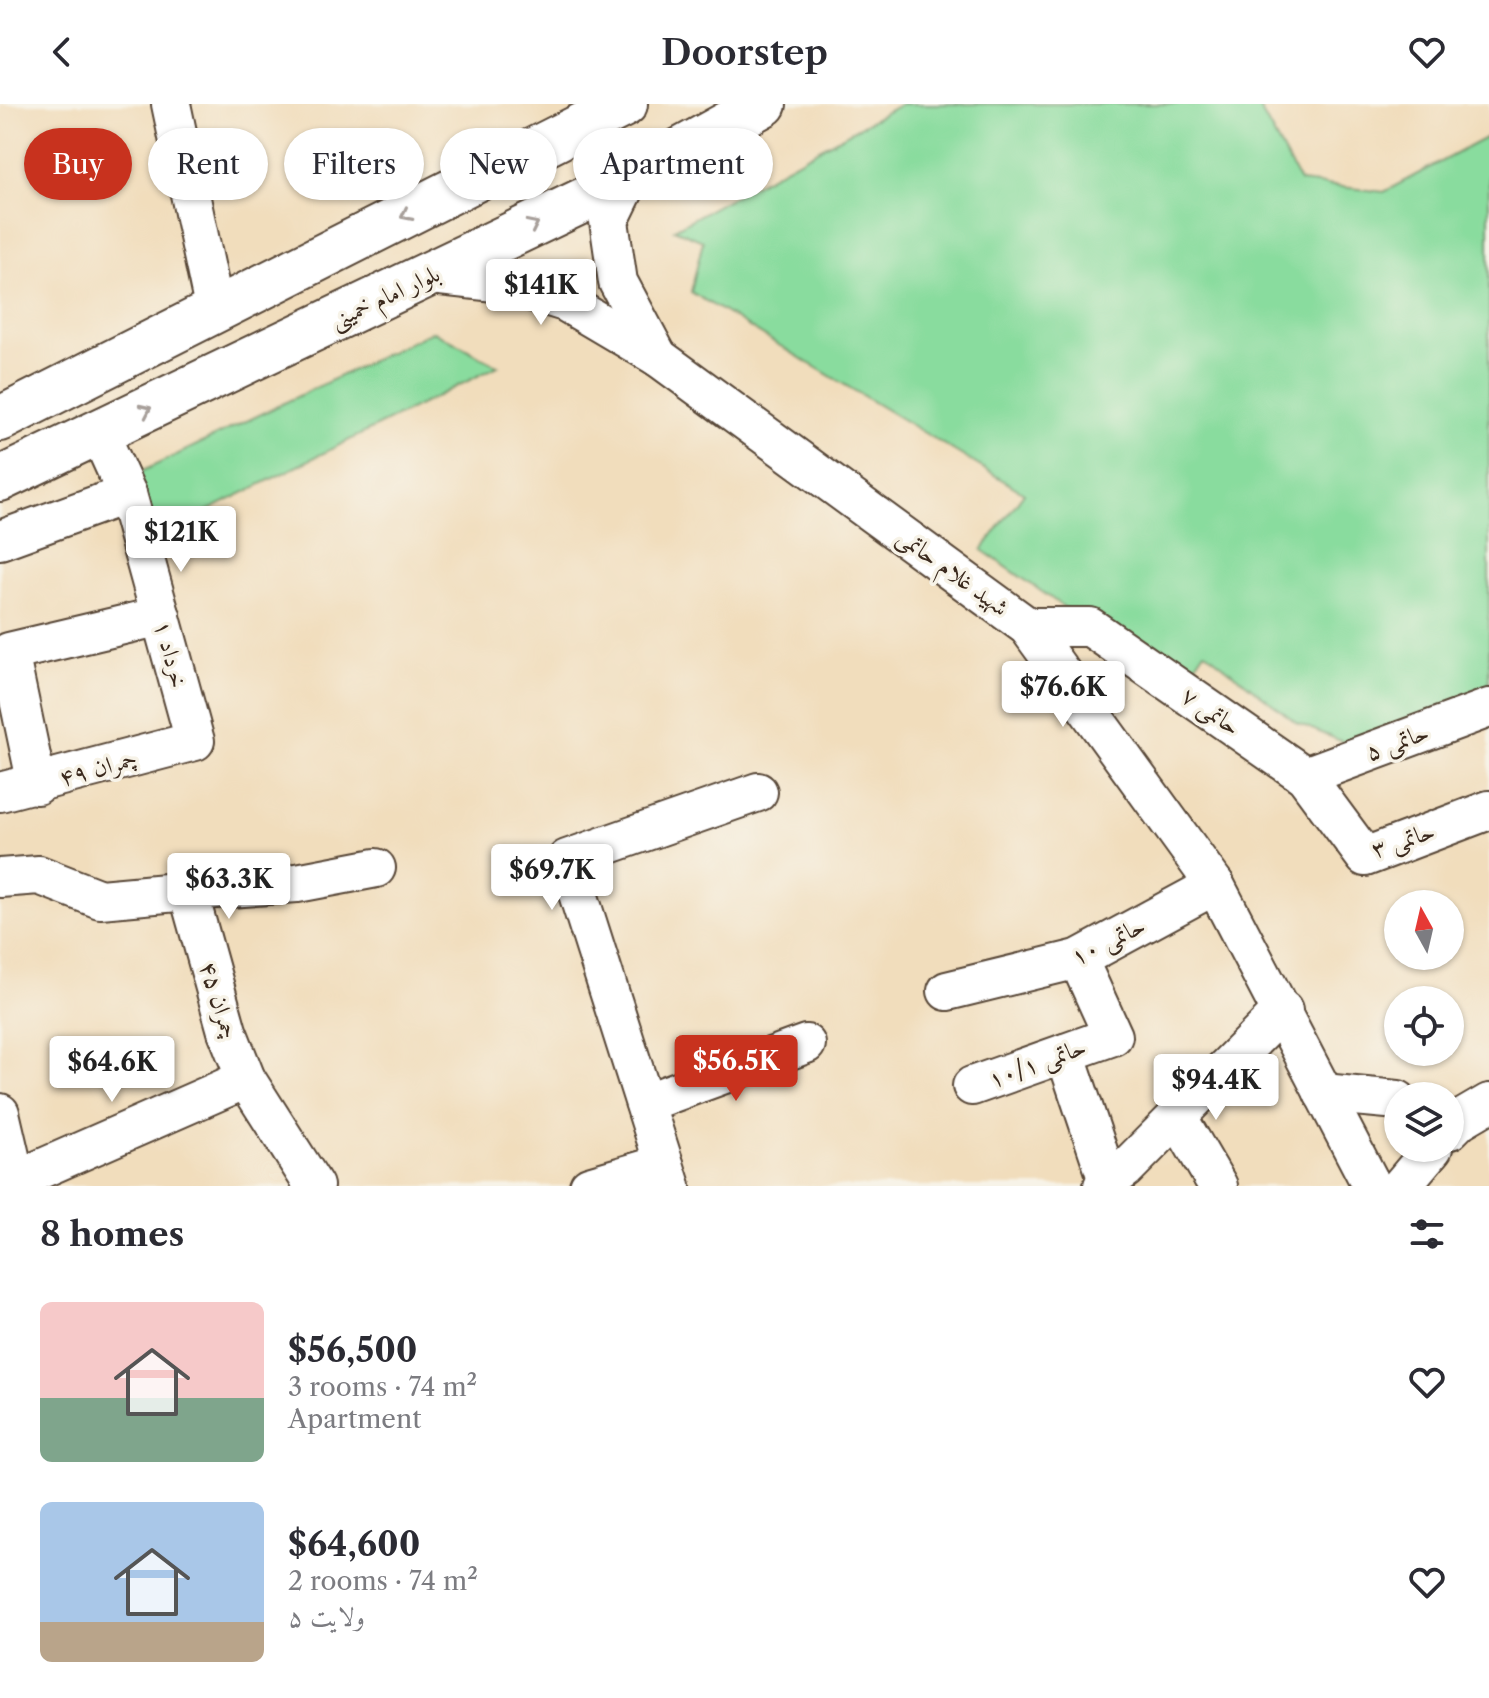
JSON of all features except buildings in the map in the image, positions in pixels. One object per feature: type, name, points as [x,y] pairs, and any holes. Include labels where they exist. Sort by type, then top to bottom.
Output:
[{"type":"main road","points":[[9,409],[215,312],[625,104]]},
{"type":"main road","name":"بلوار امام خمینی","points":[[721,128],[764,104]]},
{"type":"main road","name":"بلوار امام خمینی","points":[[0,479],[585,200]]},
{"type":"street","points":[[171,104],[215,312]]},
{"type":"street","name":"شهید غلام حاتمی","points":[[619,200],[609,221],[618,282],[658,357],[1028,627],[1215,885],[1283,1010],[1372,1186]]},
{"type":"street","points":[[431,275],[504,283],[565,302],[658,357]]},
{"type":"street","name":"خرداد ۱","points":[[99,432],[127,494],[195,741]]},
{"type":"street","points":[[0,540],[127,494]]},
{"type":"street","points":[[37,785],[9,652],[161,616]]},
{"type":"street","name":"حاتمی ۷","points":[[1028,627],[1090,627],[1305,776]]},
{"type":"street","name":"حاتمی ۵","points":[[1305,776],[1489,708]]},
{"type":"street","name":"چمران ۴۹","points":[[0,792],[37,785],[195,741]]},
{"type":"street","name":"حاتمی ۳","points":[[1305,776],[1365,857],[1489,810]]},
{"type":"street","points":[[589,1186],[668,1175],[567,859],[758,792]]},
{"type":"street","points":[[0,878],[39,875],[100,899],[297,883],[376,868]]},
{"type":"street","name":"حاتمی ۱۰","points":[[947,991],[1078,959],[1215,885]]},
{"type":"street","name":"چمران ۴۵","points":[[188,891],[227,1031],[246,1079],[314,1186]]},
{"type":"street","name":"حاتمی ۱۰/۱","points":[[972,1086],[1113,1036],[1078,959]]},
{"type":"street","points":[[1065,1053],[1105,1184],[1283,1010]]},
{"type":"street","points":[[645,1103],[806,1044]]},
{"type":"street","points":[[0,1113],[12,1184],[246,1079]]},
{"type":"street","points":[[1323,1093],[1384,1099]]},
{"type":"street","points":[[1464,1101],[1489,1102]]},
{"type":"street","points":[[1464,1120],[1489,1102]]},
{"type":"street","points":[[1177,1116],[1218,1186]]},
{"type":"street","points":[[1401,1186],[1421,1162]]},
{"type":"green space","points":[[901,104],[1257,104],[1300,182],[1384,192],[1489,136],[1489,686],[1474,699],[1348,744],[1297,723],[1205,651],[1180,688],[982,550],[1024,493],[691,292],[703,241],[674,229],[727,200],[773,200],[773,174]]},
{"type":"green space","points":[[433,331],[498,366],[161,534],[135,479],[143,471]]}]
